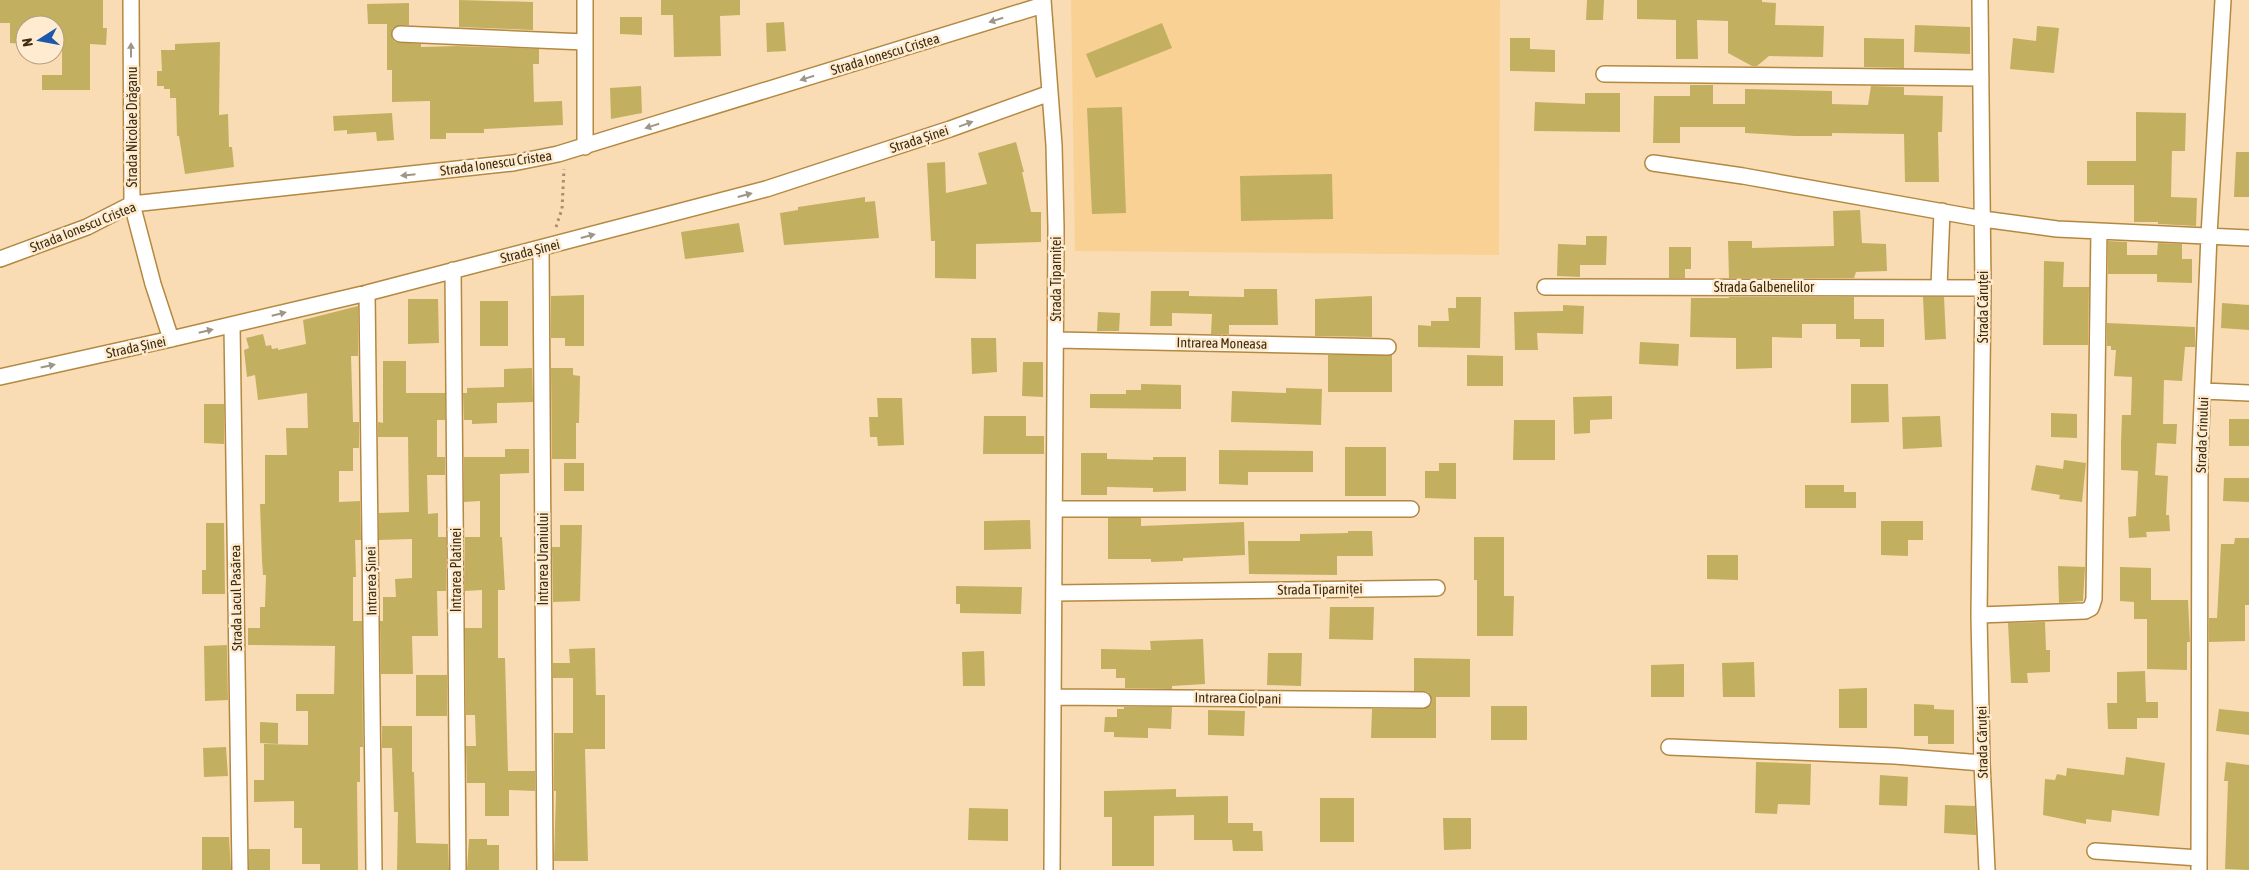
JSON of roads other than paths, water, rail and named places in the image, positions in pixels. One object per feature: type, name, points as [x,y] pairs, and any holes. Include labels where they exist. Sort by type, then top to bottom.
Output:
[{"type":"street","name":"Strada Nicolae Drăganu","points":[[131,0],[132,204],[153,284],[171,339]]},
{"type":"street","points":[[585,0],[585,147]]},
{"type":"street","name":"Strada Căruței","points":[[1980,0],[1983,288],[1979,615],[1982,762],[1987,870]]},
{"type":"street","name":"Strada Crinului","points":[[2199,864],[2200,462],[2209,235],[2223,0]]},
{"type":"street","name":"Strada Ionescu Cristea","points":[[0,259],[86,227],[132,204],[513,163],[563,153],[1043,3]]},
{"type":"street","name":"Strada Tiparniței","points":[[1043,3],[1050,93],[1056,228],[1057,340],[1052,870]]},
{"type":"street","points":[[400,34],[585,42]]},
{"type":"street","points":[[1604,74],[1981,78]]},
{"type":"street","name":"Strada Șinei","points":[[0,377],[367,293],[766,189],[950,129],[1050,93]]},
{"type":"street","points":[[1653,163],[1743,176],[1982,218],[2057,229],[2249,238]]},
{"type":"street","points":[[1939,287],[1942,211]]},
{"type":"street","points":[[1979,615],[2085,611],[2091,608],[2094,600],[2099,231]]},
{"type":"street","name":"Intrarea Uraniului","points":[[545,248],[545,870]]},
{"type":"street","name":"Intrarea Platinei","points":[[453,270],[458,870]]},
{"type":"street","name":"Strada Galbenelilor","points":[[1545,287],[1983,288]]},
{"type":"street","name":"Intrarea Șinei","points":[[367,293],[374,870]]},
{"type":"street","name":"Strada Lacul Pasărea","points":[[232,325],[240,870]]},
{"type":"street","name":"Intrarea Moneasa","points":[[1057,340],[1388,347]]},
{"type":"street","points":[[2204,391],[2249,394]]},
{"type":"street","points":[[1054,509],[1411,508]]},
{"type":"street","name":"Strada Tiparniței","points":[[1054,593],[1437,588]]},
{"type":"street","name":"Intrarea Ciolpani","points":[[1053,697],[1423,700]]},
{"type":"street","points":[[1669,747],[1982,762]]},
{"type":"street","points":[[2095,851],[2199,864]]}]
